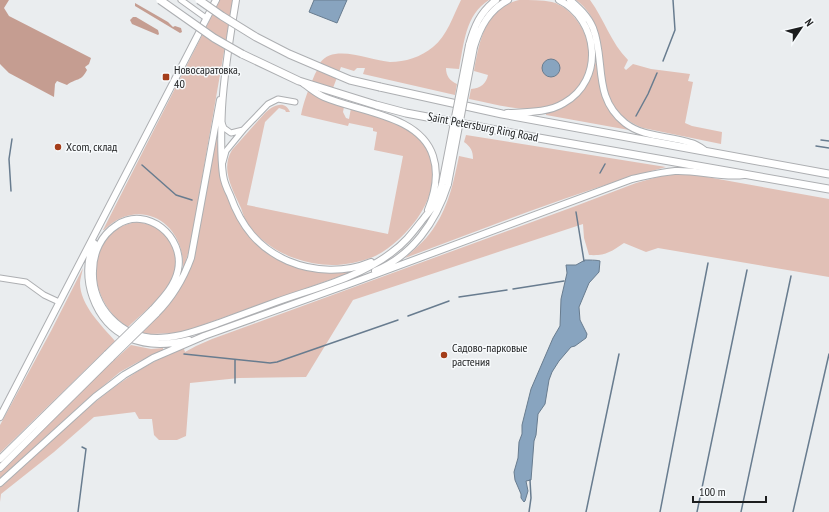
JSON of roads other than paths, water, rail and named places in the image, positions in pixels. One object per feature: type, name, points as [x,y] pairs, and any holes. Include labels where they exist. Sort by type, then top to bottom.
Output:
[{"type":"highway","name":"Saint Petersburg Ring Road","points":[[160,0],[214,38],[260,64],[299,81],[376,105],[532,137],[751,174],[829,189]]},
{"type":"highway","name":"Saint Petersburg Ring Road","points":[[199,0],[256,37],[289,54],[350,80],[380,88],[502,114],[829,174]]},
{"type":"main road","points":[[0,417],[58,302],[101,223],[216,0]]},
{"type":"main road","points":[[236,0],[222,91],[220,135],[223,176],[235,208],[245,227],[262,244],[281,257],[308,267],[344,269],[366,264],[393,252]]},
{"type":"main road","points":[[352,283],[361,276],[379,269],[403,254],[419,240],[434,219],[443,200],[478,19],[487,7],[496,0]]},
{"type":"main road","points":[[472,46],[484,22],[492,11],[508,0]]},
{"type":"main road","points":[[502,114],[541,111],[564,104],[572,98],[586,81],[590,73],[592,57],[591,42],[587,30],[576,12],[559,0]]},
{"type":"main road","points":[[570,0],[588,18],[592,27],[596,38],[603,91],[610,108],[617,116],[632,128],[641,132],[691,143],[709,152]]},
{"type":"main road","points":[[299,81],[323,96],[407,125],[420,135],[428,144],[435,163],[436,178],[432,199],[424,217]]},
{"type":"main road","points":[[0,458],[109,356],[176,290],[185,273],[190,258],[222,91]]},
{"type":"main road","points":[[0,482],[83,407],[116,380],[153,358],[204,336],[352,283],[632,179],[675,171],[730,177],[751,174]]},
{"type":"main road","points":[[154,312],[177,276],[179,261],[176,248],[173,239],[156,224],[148,220],[138,219],[124,221],[110,230],[100,243],[93,263],[94,283],[100,304],[117,325],[132,333],[148,337],[168,338],[192,333],[357,273],[378,262],[393,252],[411,236],[434,205],[445,184]]},
{"type":"main road","points":[[101,223],[90,254],[88,274],[92,296],[106,320],[128,338],[144,342],[170,344],[204,336]]},
{"type":"main road","points":[[0,468],[109,356]]},
{"type":"street","points":[[181,0],[206,18]]},
{"type":"street","points":[[222,165],[226,151],[244,129],[268,104],[273,100],[278,99],[295,102]]},
{"type":"street","points":[[221,120],[224,128],[231,133],[244,129]]},
{"type":"street","points":[[0,278],[26,282],[44,295],[58,302]]},
{"type":"water","points":[[314,0],[347,0],[337,23],[309,12]]},
{"type":"water","points":[[547,59],[555,59],[560,64],[558,75],[555,77],[547,77],[542,72],[542,64]]},
{"type":"water","points":[[585,260],[600,261],[599,272],[589,283],[579,307],[580,320],[587,334],[586,338],[575,346],[571,347],[552,372],[549,380],[545,404],[538,414],[531,480],[526,481],[528,491],[524,502],[521,498],[521,494],[515,480],[514,472],[518,458],[522,425],[531,389],[553,338],[560,326],[561,299],[567,273],[566,265],[576,265]]},
{"type":"waterway","points":[[663,61],[675,30],[673,0]]},
{"type":"waterway","points":[[636,116],[657,73]]},
{"type":"waterway","points":[[11,191],[9,159],[12,139]]},
{"type":"waterway","points":[[821,140],[829,141]]},
{"type":"waterway","points":[[816,146],[829,148]]},
{"type":"waterway","points":[[600,173],[605,164]]},
{"type":"waterway","points":[[142,165],[176,195],[192,200]]},
{"type":"waterway","points":[[576,212],[584,261]]},
{"type":"waterway","points":[[660,512],[708,263]]},
{"type":"waterway","points":[[697,512],[747,270]]},
{"type":"waterway","points":[[741,512],[791,276]]},
{"type":"waterway","points":[[513,289],[564,281]]},
{"type":"waterway","points":[[459,297],[507,290]]},
{"type":"waterway","points":[[408,316],[449,301]]},
{"type":"waterway","points":[[184,354],[270,363],[277,362],[398,320]]},
{"type":"waterway","points":[[586,512],[619,354]]},
{"type":"waterway","points":[[793,512],[829,354]]},
{"type":"waterway","points":[[235,360],[235,383]]},
{"type":"waterway","points":[[78,512],[86,449],[82,447]]},
{"type":"waterway","points":[[529,512],[531,498],[530,480]]},
{"type":"place","name":"Новосаратовка, 40","points":[[166,77]]},
{"type":"place","name":"Xсom, склад","points":[[58,147]]},
{"type":"place","name":"Садово-парковые растения","points":[[444,355]]}]
